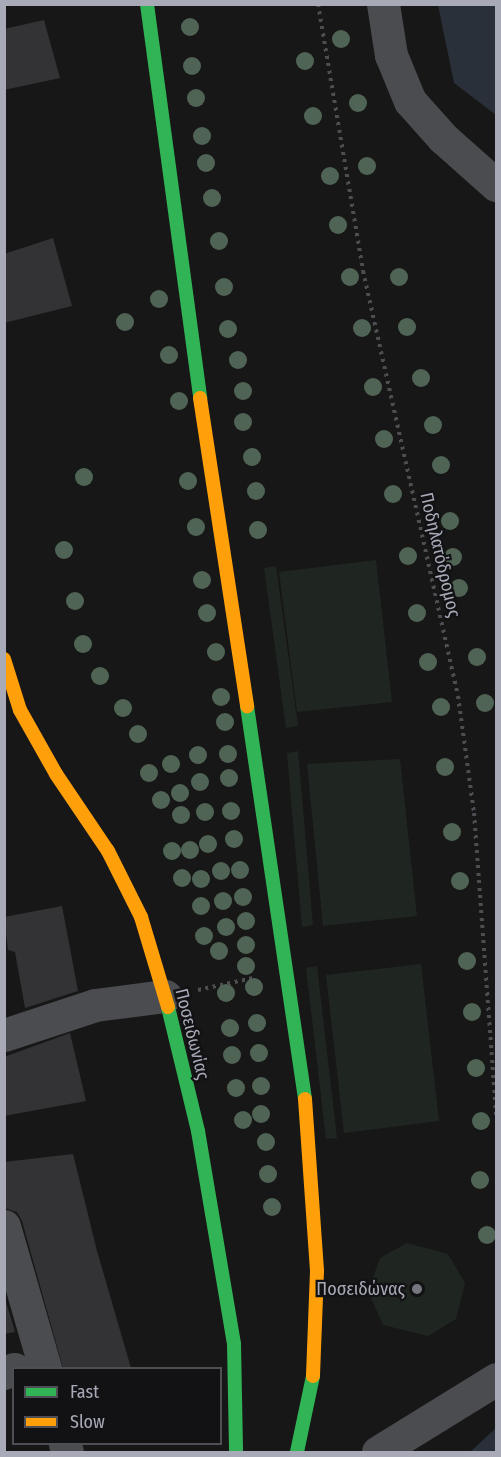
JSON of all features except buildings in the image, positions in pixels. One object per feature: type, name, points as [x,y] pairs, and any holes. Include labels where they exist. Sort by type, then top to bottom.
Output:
[{"type":"street","points":[[147,4],[170,192],[306,1104],[317,1271],[314,1373],[297,1452]]},
{"type":"street","points":[[382,4],[391,55],[410,101],[443,138],[496,184]]},
{"type":"street","name":"Ποσειδωνίας","points":[[4,659],[20,710],[56,774],[108,851],[141,917],[165,996],[198,1131],[234,1344],[236,1452]]},
{"type":"street","points":[[4,1035],[95,1005],[165,996]]},
{"type":"street","points":[[4,1226],[29,1366]]},
{"type":"street","points":[[378,1452],[496,1379]]},
{"type":"path","name":"Ποδηλατόδρομος","points":[[318,4],[363,271],[458,696],[474,813],[496,1116]]},
{"type":"path","points":[[165,996],[286,972]]},
{"type":"shaded area","points":[[438,5],[496,5],[496,115],[454,83]]},
{"type":"shaded area","points":[[376,560],[392,702],[297,712],[279,572]]},
{"type":"shaded area","points":[[276,566],[298,726],[286,728],[264,568]]},
{"type":"shaded area","points":[[298,751],[313,925],[302,927],[287,753]]},
{"type":"shaded area","points":[[400,759],[417,916],[323,926],[307,764]]},
{"type":"shaded area","points":[[421,964],[439,1121],[344,1133],[326,975]]},
{"type":"shaded area","points":[[317,966],[337,1138],[326,1139],[306,968]]},
{"type":"shaded area","points":[[407,1243],[448,1254],[465,1283],[456,1319],[428,1336],[383,1325],[368,1291],[380,1258]]},
{"type":"shaded area","points":[[496,1428],[496,1452],[470,1452]]},
{"type":"traffic: fast","points":[[147,4],[200,398]]},
{"type":"traffic: fast","points":[[247,706],[305,1099]]},
{"type":"traffic: fast","points":[[168,1007],[198,1131],[234,1344],[236,1452]]},
{"type":"traffic: fast","points":[[297,1452],[313,1376]]},
{"type":"traffic: slow","points":[[200,398],[247,706]]},
{"type":"traffic: slow","points":[[4,659],[20,710],[56,774],[108,851],[141,917],[168,1007]]},
{"type":"traffic: slow","points":[[305,1099],[317,1271],[313,1376]]},
{"type":"place","name":"Ποσειδώνας","points":[[417,1289]]}]
